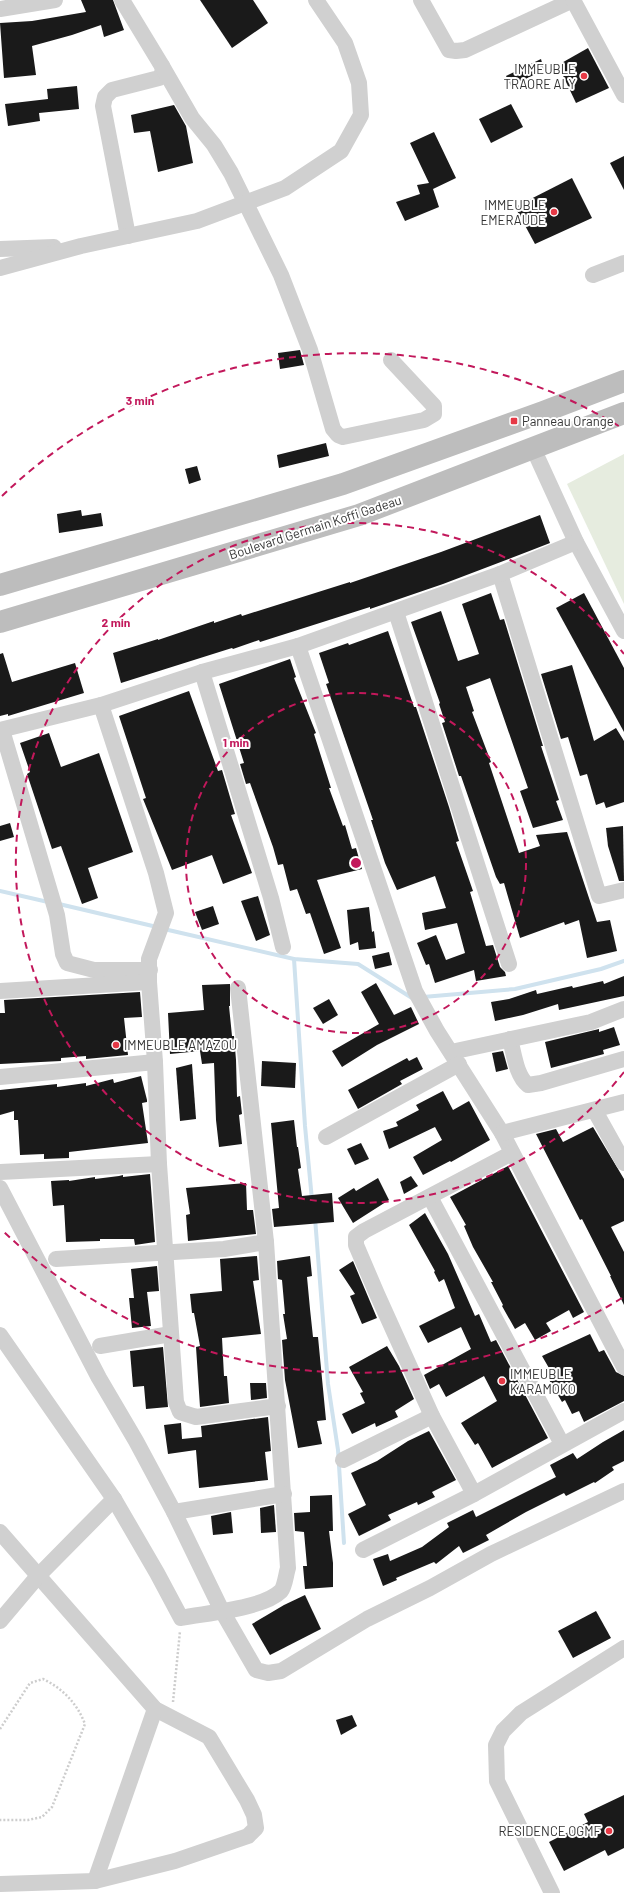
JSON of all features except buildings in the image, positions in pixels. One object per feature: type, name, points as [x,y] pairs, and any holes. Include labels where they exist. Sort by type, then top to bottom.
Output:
[{"type":"main road","points":[[0,585],[343,484],[543,412],[624,381]]},
{"type":"main road","name":"Boulevard Germain Koffi Gadeau","points":[[0,622],[359,515],[624,414]]},
{"type":"street","points":[[0,10],[55,0]]},
{"type":"street","points":[[122,0],[180,95],[192,118],[214,145],[231,173],[281,275],[310,350],[334,429],[338,435],[343,437],[417,421],[434,414],[434,406],[391,360]]},
{"type":"street","points":[[0,268],[81,246],[197,221],[285,188],[341,151],[361,115],[359,84],[345,43],[316,0]]},
{"type":"street","points":[[421,0],[449,50],[456,51],[465,50],[573,0],[624,95]]},
{"type":"street","points":[[128,236],[103,106],[105,97],[112,90],[159,78],[163,72],[162,66]]},
{"type":"street","points":[[0,249],[81,246]]},
{"type":"street","points":[[593,275],[624,263]]},
{"type":"street","points":[[533,448],[576,542],[624,631]]},
{"type":"street","points":[[149,970],[94,970],[67,963],[63,954],[57,915],[1,730],[101,705],[202,672],[298,646],[500,574],[576,542]]},
{"type":"street","points":[[500,574],[599,896],[624,890]]},
{"type":"street","points":[[396,612],[509,964]]},
{"type":"street","points":[[298,646],[415,991],[437,1031],[502,1133],[624,1367]]},
{"type":"street","points":[[202,672],[270,898],[283,947]]},
{"type":"street","points":[[101,705],[156,874],[166,913],[149,970],[155,1062],[159,1164],[176,1402],[180,1412],[196,1417],[278,1406]]},
{"type":"street","points":[[0,991],[149,970]]},
{"type":"street","points":[[0,1335],[114,1499],[181,1618],[255,1604],[273,1597],[282,1590],[288,1568],[278,1406],[266,1242],[238,988]]},
{"type":"street","points":[[326,1137],[455,1058],[510,1039],[591,1022],[624,1009]]},
{"type":"street","points":[[510,1039],[520,1074],[524,1082],[528,1085],[541,1083],[624,1059]]},
{"type":"street","points":[[0,1077],[155,1062]]},
{"type":"street","points":[[502,1133],[595,1111],[624,1102]]},
{"type":"street","points":[[595,1111],[624,1163]]},
{"type":"street","points":[[474,1494],[432,1416],[376,1294],[356,1244],[356,1237],[364,1231],[512,1153]]},
{"type":"street","points":[[0,1172],[159,1164]]},
{"type":"street","points":[[0,1188],[99,1378],[136,1441],[174,1512],[222,1611],[256,1670],[268,1673],[281,1671],[367,1619],[430,1588],[492,1554],[624,1491]]},
{"type":"street","points":[[430,1197],[562,1444]]},
{"type":"street","points":[[56,1259],[224,1249],[266,1242]]},
{"type":"street","points":[[100,1346],[171,1334]]},
{"type":"street","points":[[364,1550],[474,1494],[624,1411]]},
{"type":"street","points":[[344,1460],[432,1416]]},
{"type":"street","points":[[174,1512],[284,1494]]},
{"type":"street","points":[[1,1617],[38,1576],[114,1499]]},
{"type":"street","points":[[0,1532],[155,1709],[172,1716],[209,1737],[247,1800],[254,1815],[256,1828],[248,1836],[175,1861],[95,1881],[0,1884]]},
{"type":"street","points":[[552,1893],[497,1781],[496,1746],[503,1731],[521,1713],[624,1648]]},
{"type":"street","points":[[95,1881],[155,1709]]},
{"type":"path","points":[[172,1716],[181,1618]]},
{"type":"path","points":[[0,1729],[30,1683],[43,1679],[64,1692],[80,1711],[84,1724],[52,1807],[42,1817],[28,1820],[0,1820]]},
{"type":"shaded area","points":[[624,454],[624,604],[567,484]]},
{"type":"waterway","points":[[0,891],[48,902]]},
{"type":"waterway","points":[[59,904],[157,927]]},
{"type":"waterway","points":[[164,929],[294,959],[358,964],[412,998]]},
{"type":"waterway","points":[[294,959],[305,1126],[312,1200]]},
{"type":"waterway","points":[[423,997],[515,989],[601,969],[624,961]]},
{"type":"waterway","points":[[315,1218],[328,1384],[338,1450],[344,1543]]},
{"type":"place","name":"IMMEUBLE TRAORE ALY","points":[[584,76]]},
{"type":"place","name":"IMMEUBLE EMERAUDE","points":[[554,212]]},
{"type":"place","name":"Panneau Orange","points":[[514,421]]},
{"type":"place","name":"IMMEUBLE AMAZOU","points":[[116,1045]]},
{"type":"place","name":"IMMEUBLE KARAMOKO","points":[[502,1381]]},
{"type":"place","name":"RESIDENCE OGMF","points":[[609,1831]]}]
